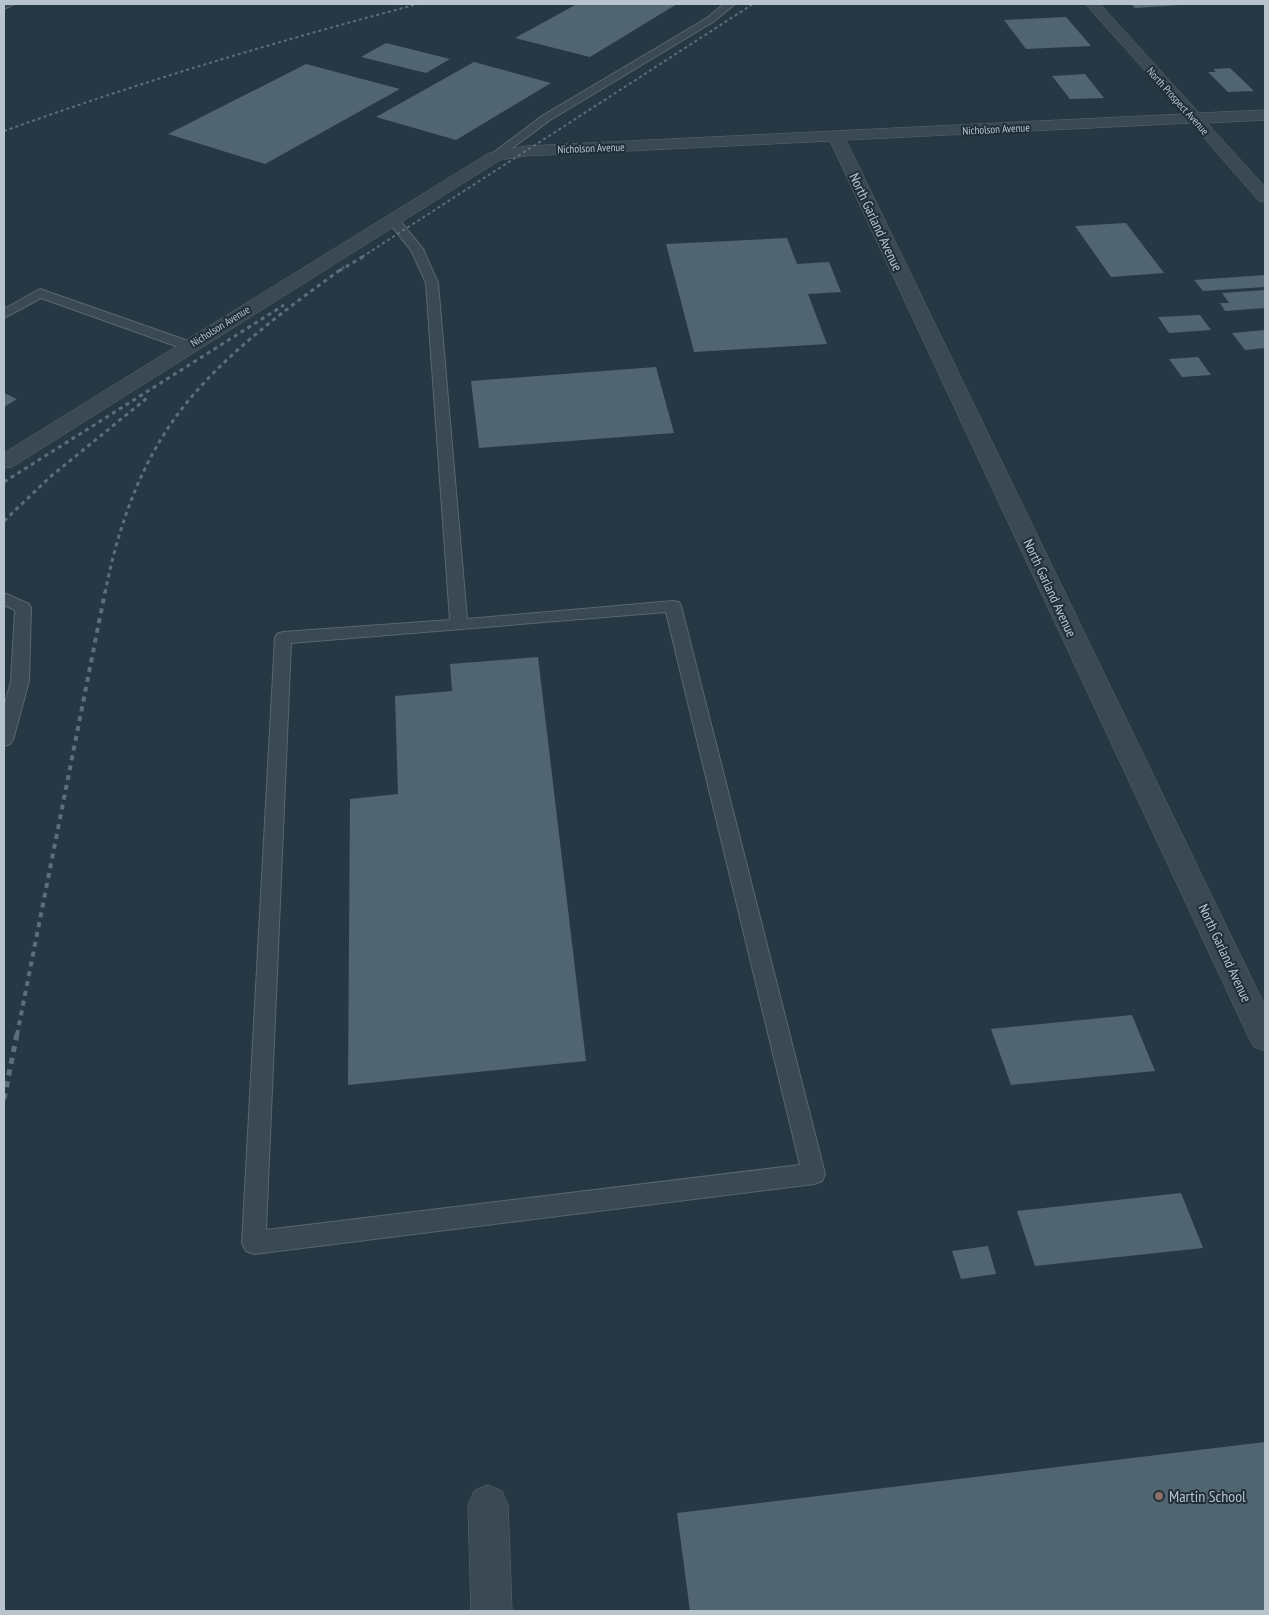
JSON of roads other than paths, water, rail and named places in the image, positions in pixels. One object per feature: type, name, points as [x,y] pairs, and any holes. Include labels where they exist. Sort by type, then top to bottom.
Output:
[{"type":"street","name":"North Prospect Avenue","points":[[1093,4],[1265,198]]},
{"type":"street","name":"Nicholson Avenue","points":[[4,462],[496,156],[526,151],[1265,115]]},
{"type":"street","name":"North Garland Avenue","points":[[836,137],[1265,1038]]},
{"type":"street","points":[[488,1505],[492,1611]]},
{"type":"lane","points":[[4,6],[9,4]]},
{"type":"lane","points":[[496,156],[546,118],[710,20],[730,4]]},
{"type":"lane","points":[[392,219],[417,248],[432,283],[460,625]]},
{"type":"lane","points":[[4,314],[40,293],[189,346]]},
{"type":"lane","points":[[4,598],[22,608],[20,681],[4,740]]},
{"type":"lane","points":[[673,606],[814,1174],[254,1243],[283,638],[460,625],[673,606]]},
{"type":"railway","points":[[4,131],[210,63],[418,4]]},
{"type":"railway","points":[[362,257],[753,4]]},
{"type":"railway","points":[[339,271],[364,256]]},
{"type":"railway","points":[[105,593],[116,547],[131,502],[150,458],[175,418],[192,396],[253,336],[344,267]]},
{"type":"railway","points":[[4,482],[284,305]]},
{"type":"railway","points":[[4,521],[50,477],[147,398]]},
{"type":"railway","points":[[17,1035],[105,592]]},
{"type":"railway","points":[[4,1099],[17,1034]]},
{"type":"place","name":"Martin School","points":[[1159,1496]]}]
